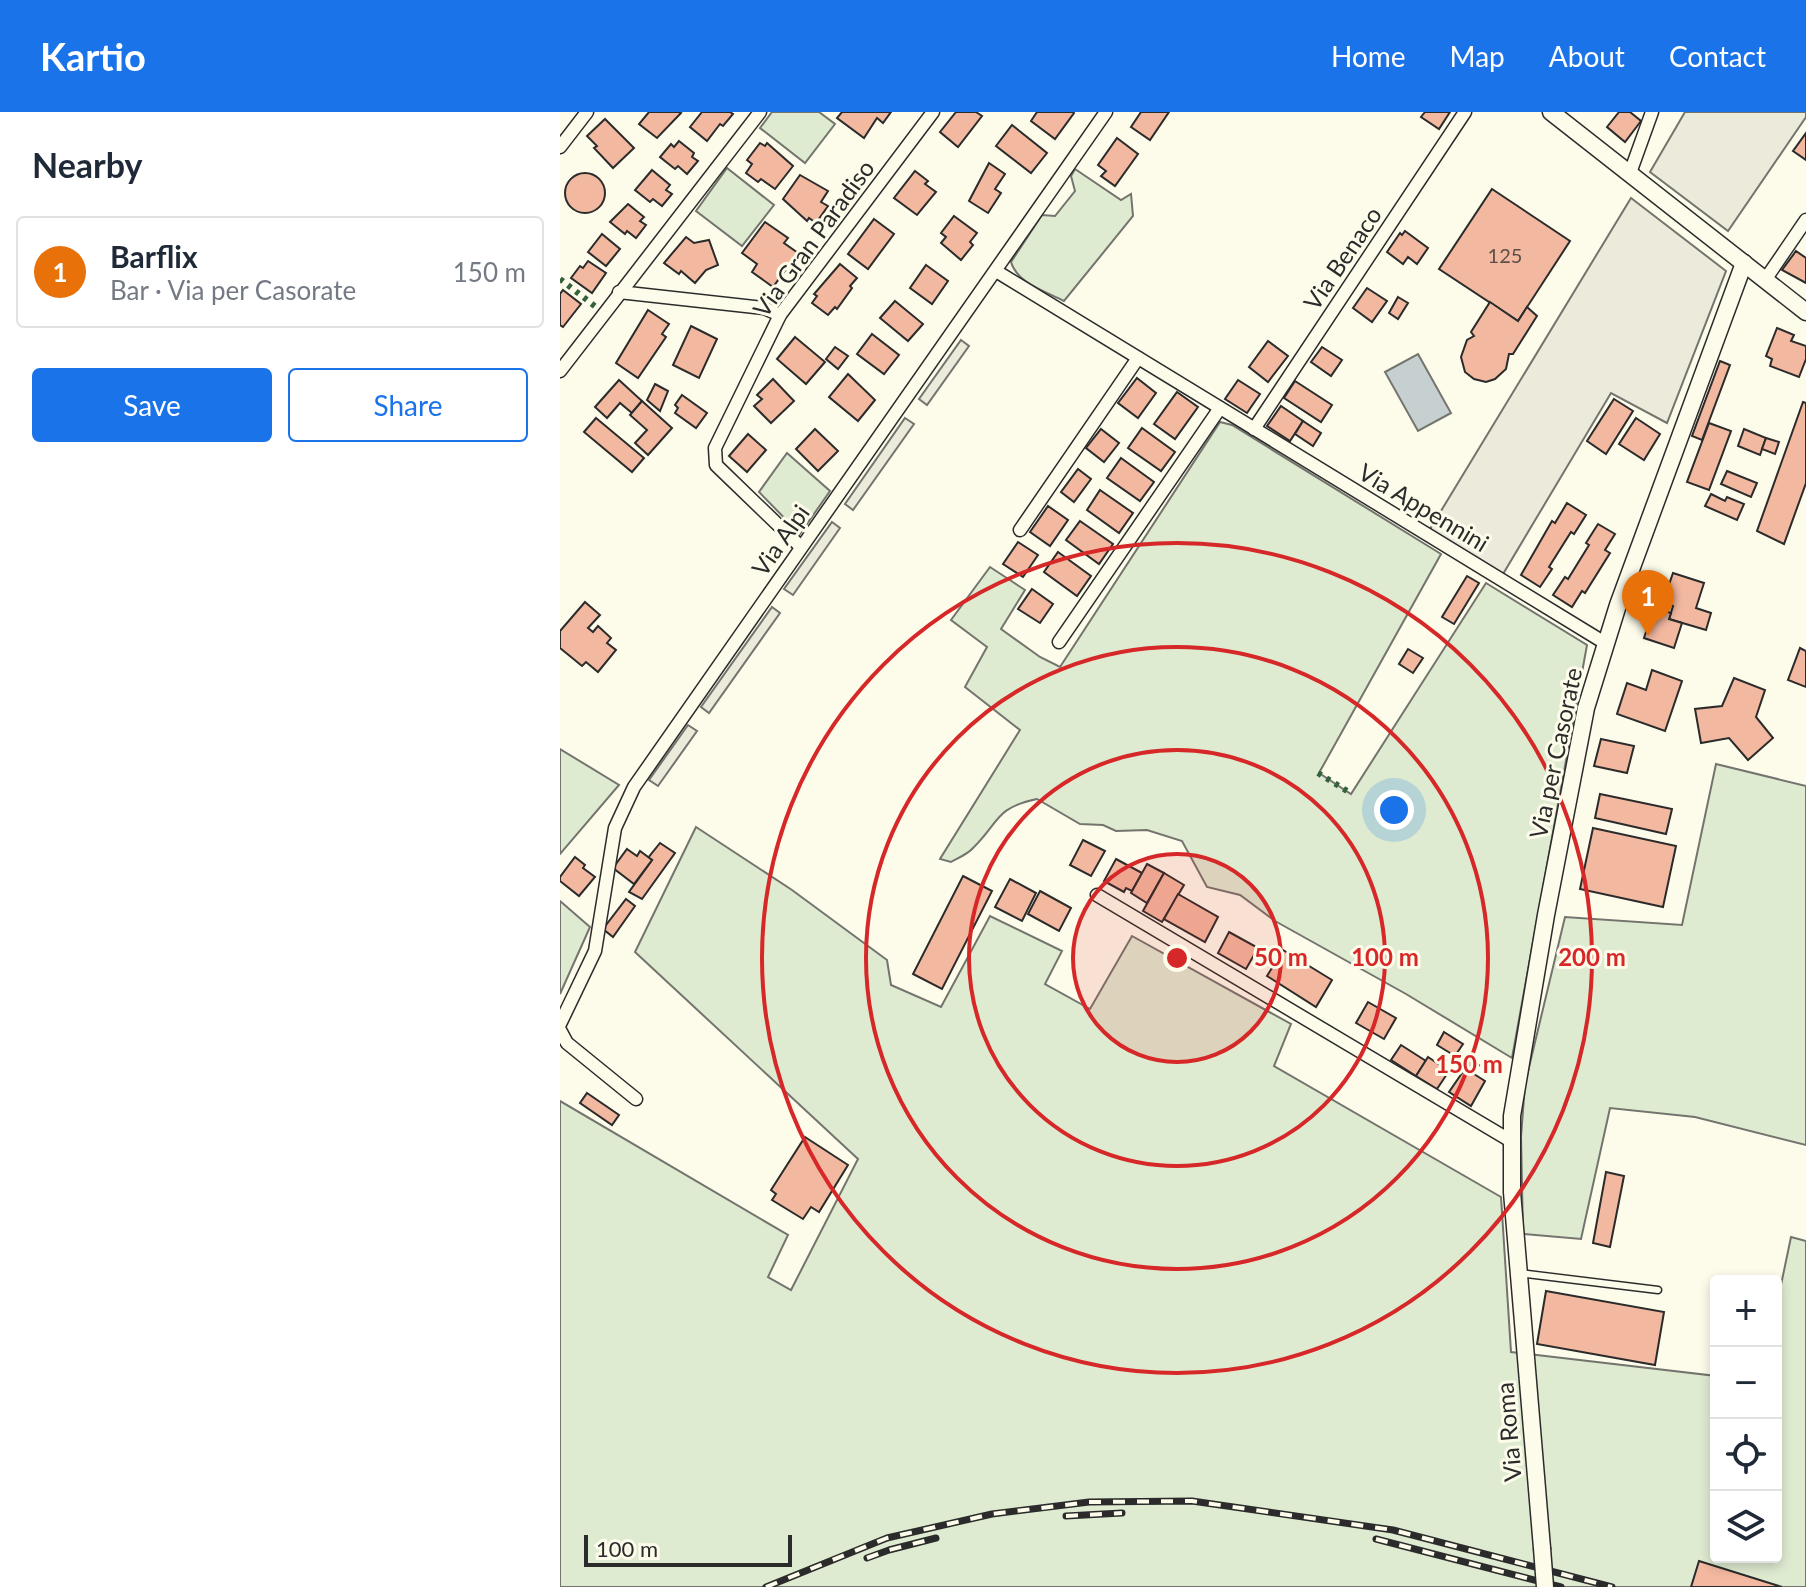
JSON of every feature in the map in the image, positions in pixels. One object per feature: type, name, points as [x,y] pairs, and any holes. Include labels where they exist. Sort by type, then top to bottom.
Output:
[{"type":"street","points":[[560,147],[587,112]]},
{"type":"street","points":[[560,371],[760,112]]},
{"type":"street","name":"Via Gran Paradiso","points":[[801,547],[716,465],[715,448],[780,315],[933,112]]},
{"type":"street","name":"Via Alpi","points":[[560,1024],[595,951],[615,828],[634,787],[1106,112]]},
{"type":"street","name":"Via Benaco","points":[[1254,429],[1465,112]]},
{"type":"street","points":[[1551,112],[1806,312]]},
{"type":"street","points":[[1630,173],[1652,112]]},
{"type":"street","points":[[1765,280],[1806,220]]},
{"type":"street","name":"Via per Casorate","points":[[1519,1273],[1512,1116],[1586,708],[1605,643],[1744,263]]},
{"type":"street","name":"Via Appennini","points":[[996,271],[1605,643]]},
{"type":"street","points":[[619,292],[764,308],[780,315]]},
{"type":"street","points":[[1020,530],[1138,358]]},
{"type":"street","points":[[1059,642],[1220,408]]},
{"type":"street","points":[[1097,895],[1511,1141]]},
{"type":"street","points":[[560,1030],[567,1043],[636,1099]]},
{"type":"street","name":"Via Roma","points":[[1519,1273],[1545,1587]]},
{"type":"lane","points":[[1519,1273],[1658,1290]]},
{"type":"green space","points":[[772,112],[819,112],[835,124],[805,163],[760,128]]},
{"type":"green space","points":[[727,168],[774,205],[742,246],[696,211]]},
{"type":"green space","points":[[1075,169],[1121,200],[1131,194],[1133,216],[1064,301],[1025,281],[1011,262],[1042,215],[1055,216],[1075,191],[1071,176]]},
{"type":"green space","points":[[1220,422],[1232,425],[1441,554],[1319,773],[1351,794],[1486,583],[1587,645],[1512,1058],[1275,921],[1240,895],[1207,887],[1182,841],[1147,830],[1116,831],[1103,825],[1080,824],[1037,799],[1005,812],[966,854],[951,862],[940,859],[1020,730],[965,687],[987,647],[951,620],[990,567],[1025,590],[1001,629],[1040,657],[1060,667]]},
{"type":"green space","points":[[787,453],[830,491],[800,534],[759,492]]},
{"type":"green space","points":[[560,749],[619,785],[560,854]]},
{"type":"green space","points":[[1716,764],[1806,786],[1806,1145],[1695,1117],[1610,1108],[1581,1239],[1523,1234],[1521,1137],[1525,1084],[1565,917],[1682,925]]},
{"type":"green space","points":[[696,827],[792,890],[887,960],[891,985],[941,1007],[990,916],[1062,951],[1045,984],[1090,1009],[1132,936],[1291,1024],[1274,1066],[1501,1197],[1511,1352],[1710,1375],[1710,1563],[1782,1563],[1782,1280],[1791,1237],[1806,1241],[1806,1587],[560,1587],[560,1101],[788,1235],[768,1277],[791,1290],[858,1159],[635,952]]},
{"type":"green space","points":[[560,901],[590,927],[560,994]]},
{"type":"shaded area","points":[[1685,112],[1806,112],[1806,117],[1728,231],[1650,172]]},
{"type":"shaded area","points":[[1631,198],[1726,271],[1667,423],[1611,393],[1503,574],[1430,529]]},
{"type":"shaded area","points":[[961,340],[969,346],[927,405],[919,399]]},
{"type":"shaded area","points":[[1418,354],[1451,413],[1418,431],[1385,372]]},
{"type":"shaded area","points":[[905,418],[914,424],[853,510],[845,504]]},
{"type":"shaded area","points":[[832,522],[840,528],[793,595],[784,589]]},
{"type":"shaded area","points":[[772,607],[780,613],[709,713],[701,707]]},
{"type":"shaded area","points":[[688,725],[697,731],[658,786],[649,780]]},
{"type":"building","points":[[649,112],[681,113],[657,138],[639,124]]},
{"type":"building","points":[[702,112],[733,114],[723,126],[720,124],[707,141],[690,127]]},
{"type":"building","points":[[842,112],[891,112],[883,123],[877,118],[864,138],[837,118]]},
{"type":"building","points":[[956,112],[976,112],[982,116],[958,147],[940,132]]},
{"type":"building","points":[[1037,112],[1074,113],[1055,139],[1031,121]]},
{"type":"building","points":[[1141,112],[1169,112],[1150,140],[1131,127]]},
{"type":"building","points":[[1425,112],[1450,112],[1439,129],[1421,117]]},
{"type":"building","points":[[1619,112],[1630,112],[1641,121],[1625,142],[1607,127]]},
{"type":"building","points":[[605,119],[634,148],[613,168],[587,136]]},
{"type":"building","points":[[1012,125],[1047,153],[1031,173],[996,146]]},
{"type":"building","points":[[1806,133],[1806,160],[1793,151]]},
{"type":"building","points":[[1117,138],[1138,154],[1115,186],[1101,176],[1106,171],[1098,165]]},
{"type":"building","points":[[679,141],[694,153],[692,157],[698,161],[687,174],[660,157],[671,144],[674,147]]},
{"type":"building","points":[[760,143],[765,146],[767,143],[793,166],[775,189],[746,173],[752,164],[747,160]]},
{"type":"building","points":[[989,163],[1005,174],[995,189],[1001,193],[988,213],[969,201]]},
{"type":"building","points":[[652,170],[670,185],[666,190],[672,194],[662,206],[653,199],[650,202],[635,190]]},
{"type":"building","points":[[915,171],[936,192],[917,215],[894,198]]},
{"type":"building","points":[[585,173],[599,179],[605,193],[599,207],[585,213],[571,207],[565,193],[571,179]]},
{"type":"building","points":[[800,175],[828,191],[821,202],[828,206],[816,223],[809,218],[807,221],[783,199]]},
{"type":"building","points":[[1492,189],[1570,241],[1518,321],[1439,269]]},
{"type":"building","points":[[628,204],[644,217],[640,221],[646,225],[636,238],[610,222]]},
{"type":"building","points":[[954,216],[977,233],[970,242],[973,245],[961,260],[941,243],[946,237],[941,233]]},
{"type":"building","points":[[874,219],[894,234],[868,269],[848,254]]},
{"type":"building","points":[[765,222],[788,238],[784,243],[798,253],[773,287],[752,272],[757,264],[742,253]]},
{"type":"building","points":[[1405,231],[1428,248],[1417,264],[1408,257],[1403,264],[1387,252],[1400,233],[1402,235]]},
{"type":"building","points":[[602,234],[620,249],[606,266],[588,252]]},
{"type":"building","points":[[686,237],[694,243],[709,240],[718,265],[706,270],[695,283],[681,271],[679,274],[664,263]]},
{"type":"building","points":[[1796,251],[1806,258],[1806,283],[1782,270]]},
{"type":"building","points":[[588,261],[606,273],[592,293],[571,278]]},
{"type":"building","points":[[840,264],[857,278],[837,309],[835,307],[828,315],[812,303],[817,296],[814,294]]},
{"type":"building","points":[[926,265],[948,281],[932,304],[910,288]]},
{"type":"building","points":[[1367,288],[1387,301],[1372,322],[1353,308]]},
{"type":"building","points":[[563,290],[581,304],[563,327],[560,325],[560,294]]},
{"type":"building","points":[[1398,297],[1408,303],[1398,319],[1389,313]]},
{"type":"building","points":[[895,301],[923,324],[908,341],[880,318]]},
{"type":"building","points":[[1490,302],[1518,321],[1527,307],[1537,316],[1513,354],[1509,354],[1506,369],[1486,382],[1474,379],[1465,372],[1461,357],[1467,340],[1474,336],[1471,332]]},
{"type":"building","points":[[648,310],[669,324],[662,334],[666,337],[638,378],[616,363]]},
{"type":"building","points":[[691,326],[717,339],[699,378],[673,365]]},
{"type":"building","points":[[1777,328],[1794,335],[1791,341],[1806,346],[1806,359],[1799,377],[1770,366],[1772,359],[1766,356]]},
{"type":"building","points":[[872,334],[899,355],[884,374],[857,354]]},
{"type":"building","points":[[795,337],[825,362],[806,384],[777,359]]},
{"type":"building","points":[[1268,341],[1288,356],[1268,382],[1249,367]]},
{"type":"building","points":[[835,347],[848,356],[838,369],[826,359]]},
{"type":"building","points":[[1322,347],[1342,360],[1331,376],[1311,362]]},
{"type":"building","points":[[1720,361],[1730,365],[1702,440],[1692,436]]},
{"type":"building","points":[[848,374],[875,400],[858,421],[829,397]]},
{"type":"building","points":[[1137,378],[1156,393],[1138,418],[1118,403]]},
{"type":"building","points":[[773,379],[794,401],[771,423],[754,406],[762,399],[757,395]]},
{"type":"building","points":[[619,380],[642,401],[632,413],[620,403],[607,418],[595,407]]},
{"type":"building","points":[[1238,380],[1260,394],[1247,413],[1225,399]]},
{"type":"building","points":[[1295,381],[1332,405],[1321,422],[1284,398]]},
{"type":"building","points":[[655,384],[668,391],[660,411],[647,400]]},
{"type":"building","points":[[1177,392],[1198,407],[1175,439],[1154,424]]},
{"type":"building","points":[[682,395],[707,413],[696,428],[675,413],[678,408],[675,405]]},
{"type":"building","points":[[1614,399],[1633,411],[1606,454],[1587,441]]},
{"type":"building","points":[[642,401],[672,428],[648,455],[635,443],[647,430],[630,415]]},
{"type":"building","points":[[1803,402],[1806,403],[1806,483],[1784,544],[1757,531]]},
{"type":"building","points":[[1281,406],[1303,421],[1290,441],[1267,426]]},
{"type":"building","points":[[596,418],[644,458],[632,472],[584,432]]},
{"type":"building","points":[[1636,418],[1660,434],[1644,460],[1619,444]]},
{"type":"building","points":[[1303,421],[1321,433],[1313,446],[1295,434]]},
{"type":"building","points":[[1709,423],[1731,431],[1709,490],[1687,482]]},
{"type":"building","points":[[1142,428],[1175,452],[1161,471],[1128,448]]},
{"type":"building","points":[[815,429],[838,451],[818,471],[796,449]]},
{"type":"building","points":[[1101,429],[1119,443],[1104,462],[1086,448]]},
{"type":"building","points":[[1744,429],[1766,438],[1760,455],[1738,446]]},
{"type":"building","points":[[748,434],[766,450],[747,472],[729,456]]},
{"type":"building","points":[[1766,438],[1779,442],[1775,454],[1762,449]]},
{"type":"building","points":[[1121,458],[1154,482],[1140,501],[1107,478]]},
{"type":"building","points":[[1078,469],[1091,479],[1074,502],[1061,492]]},
{"type":"building","points":[[1727,471],[1757,483],[1751,497],[1721,484]]},
{"type":"building","points":[[1100,490],[1133,513],[1119,533],[1087,510]]},
{"type":"building","points":[[1711,494],[1725,501],[1727,497],[1744,504],[1737,520],[1705,506]]},
{"type":"building","points":[[1567,503],[1586,515],[1574,534],[1571,532],[1540,587],[1521,575],[1552,521],[1555,523]]},
{"type":"building","points":[[1048,506],[1068,520],[1050,546],[1030,532]]},
{"type":"building","points":[[1080,521],[1113,544],[1099,564],[1066,540]]},
{"type":"building","points":[[1598,524],[1615,534],[1605,550],[1610,553],[1585,593],[1582,591],[1572,607],[1553,595],[1565,577],[1568,579]]},
{"type":"building","points":[[1018,542],[1038,555],[1023,577],[1003,564]]},
{"type":"building","points":[[1058,552],[1091,576],[1077,596],[1044,572]]},
{"type":"building","points":[[1673,573],[1704,583],[1696,608],[1711,613],[1706,630],[1669,619],[1673,606],[1663,602]]},
{"type":"building","points":[[1467,576],[1479,583],[1454,624],[1442,617]]},
{"type":"building","points":[[1032,589],[1053,604],[1040,623],[1018,609]]},
{"type":"building","points":[[585,602],[600,615],[588,628],[593,632],[598,626],[611,638],[607,643],[616,650],[598,672],[586,662],[582,666],[560,648],[560,631]]},
{"type":"building","points":[[1654,607],[1671,613],[1669,619],[1682,623],[1674,648],[1644,638]]},
{"type":"building","points":[[1800,648],[1806,651],[1806,687],[1788,680]]},
{"type":"building","points":[[1408,649],[1423,658],[1413,673],[1399,664]]},
{"type":"building","points":[[1652,670],[1682,681],[1665,731],[1617,714],[1627,683],[1646,690]]},
{"type":"building","points":[[1734,678],[1765,690],[1756,717],[1773,738],[1748,760],[1729,738],[1701,743],[1695,709],[1722,706]]},
{"type":"building","points":[[1601,739],[1634,746],[1627,773],[1594,766]]},
{"type":"building","points":[[1600,794],[1672,809],[1666,834],[1595,818]]},
{"type":"building","points":[[1593,828],[1676,846],[1663,907],[1580,889]]},
{"type":"building","points":[[1083,840],[1105,851],[1091,876],[1070,865]]},
{"type":"building","points":[[660,843],[675,853],[642,899],[629,892]]},
{"type":"building","points":[[627,849],[637,856],[640,851],[652,860],[634,884],[613,868]]},
{"type":"building","points":[[575,857],[595,877],[579,896],[560,881]]},
{"type":"building","points":[[1116,859],[1142,873],[1132,891],[1126,888],[1124,892],[1104,881]]},
{"type":"building","points":[[1147,864],[1164,873],[1147,903],[1131,893]]},
{"type":"building","points":[[1164,873],[1184,885],[1162,922],[1143,911]]},
{"type":"building","points":[[963,876],[992,891],[942,989],[913,974]]},
{"type":"building","points":[[1010,879],[1036,893],[1022,921],[995,907]]},
{"type":"building","points":[[1040,891],[1071,908],[1059,931],[1028,914]]},
{"type":"building","points":[[1178,894],[1218,917],[1205,942],[1164,919]]},
{"type":"building","points":[[626,899],[635,906],[613,937],[603,929]]},
{"type":"building","points":[[1229,932],[1258,948],[1246,969],[1218,953]]},
{"type":"building","points":[[1283,950],[1332,980],[1316,1007],[1267,976]]},
{"type":"building","points":[[1368,1002],[1396,1018],[1384,1039],[1356,1023]]},
{"type":"building","points":[[1444,1032],[1463,1044],[1455,1056],[1437,1045]]},
{"type":"building","points":[[1401,1045],[1426,1061],[1416,1076],[1391,1060]]},
{"type":"building","points":[[1428,1057],[1449,1071],[1437,1089],[1416,1076]]},
{"type":"building","points":[[1471,1060],[1479,1065],[1474,1074],[1485,1081],[1471,1106],[1449,1092]]},
{"type":"building","points":[[587,1093],[619,1115],[612,1125],[580,1103]]},
{"type":"building","points":[[805,1137],[848,1165],[819,1212],[811,1207],[803,1219],[772,1200],[776,1194],[771,1190]]},
{"type":"building","points":[[1606,1172],[1624,1176],[1610,1247],[1593,1243]]},
{"type":"building","points":[[1546,1291],[1664,1312],[1655,1365],[1537,1344]]},
{"type":"building","points":[[1699,1561],[1782,1587],[1691,1587]]},
{"type":"railway","points":[[766,1587],[887,1538],[992,1514],[1089,1502],[1192,1501],[1393,1530],[1612,1587]]},
{"type":"railway","points":[[1066,1516],[1122,1513]]},
{"type":"railway","points":[[867,1558],[936,1538]]},
{"type":"railway","points":[[1376,1539],[1561,1587]]},
{"type":"hedge","points":[[560,279],[596,307]]},
{"type":"hedge","points":[[1318,773],[1352,794]]},
{"type":"place","name":"Barflix","points":[[1648,636]]}]
